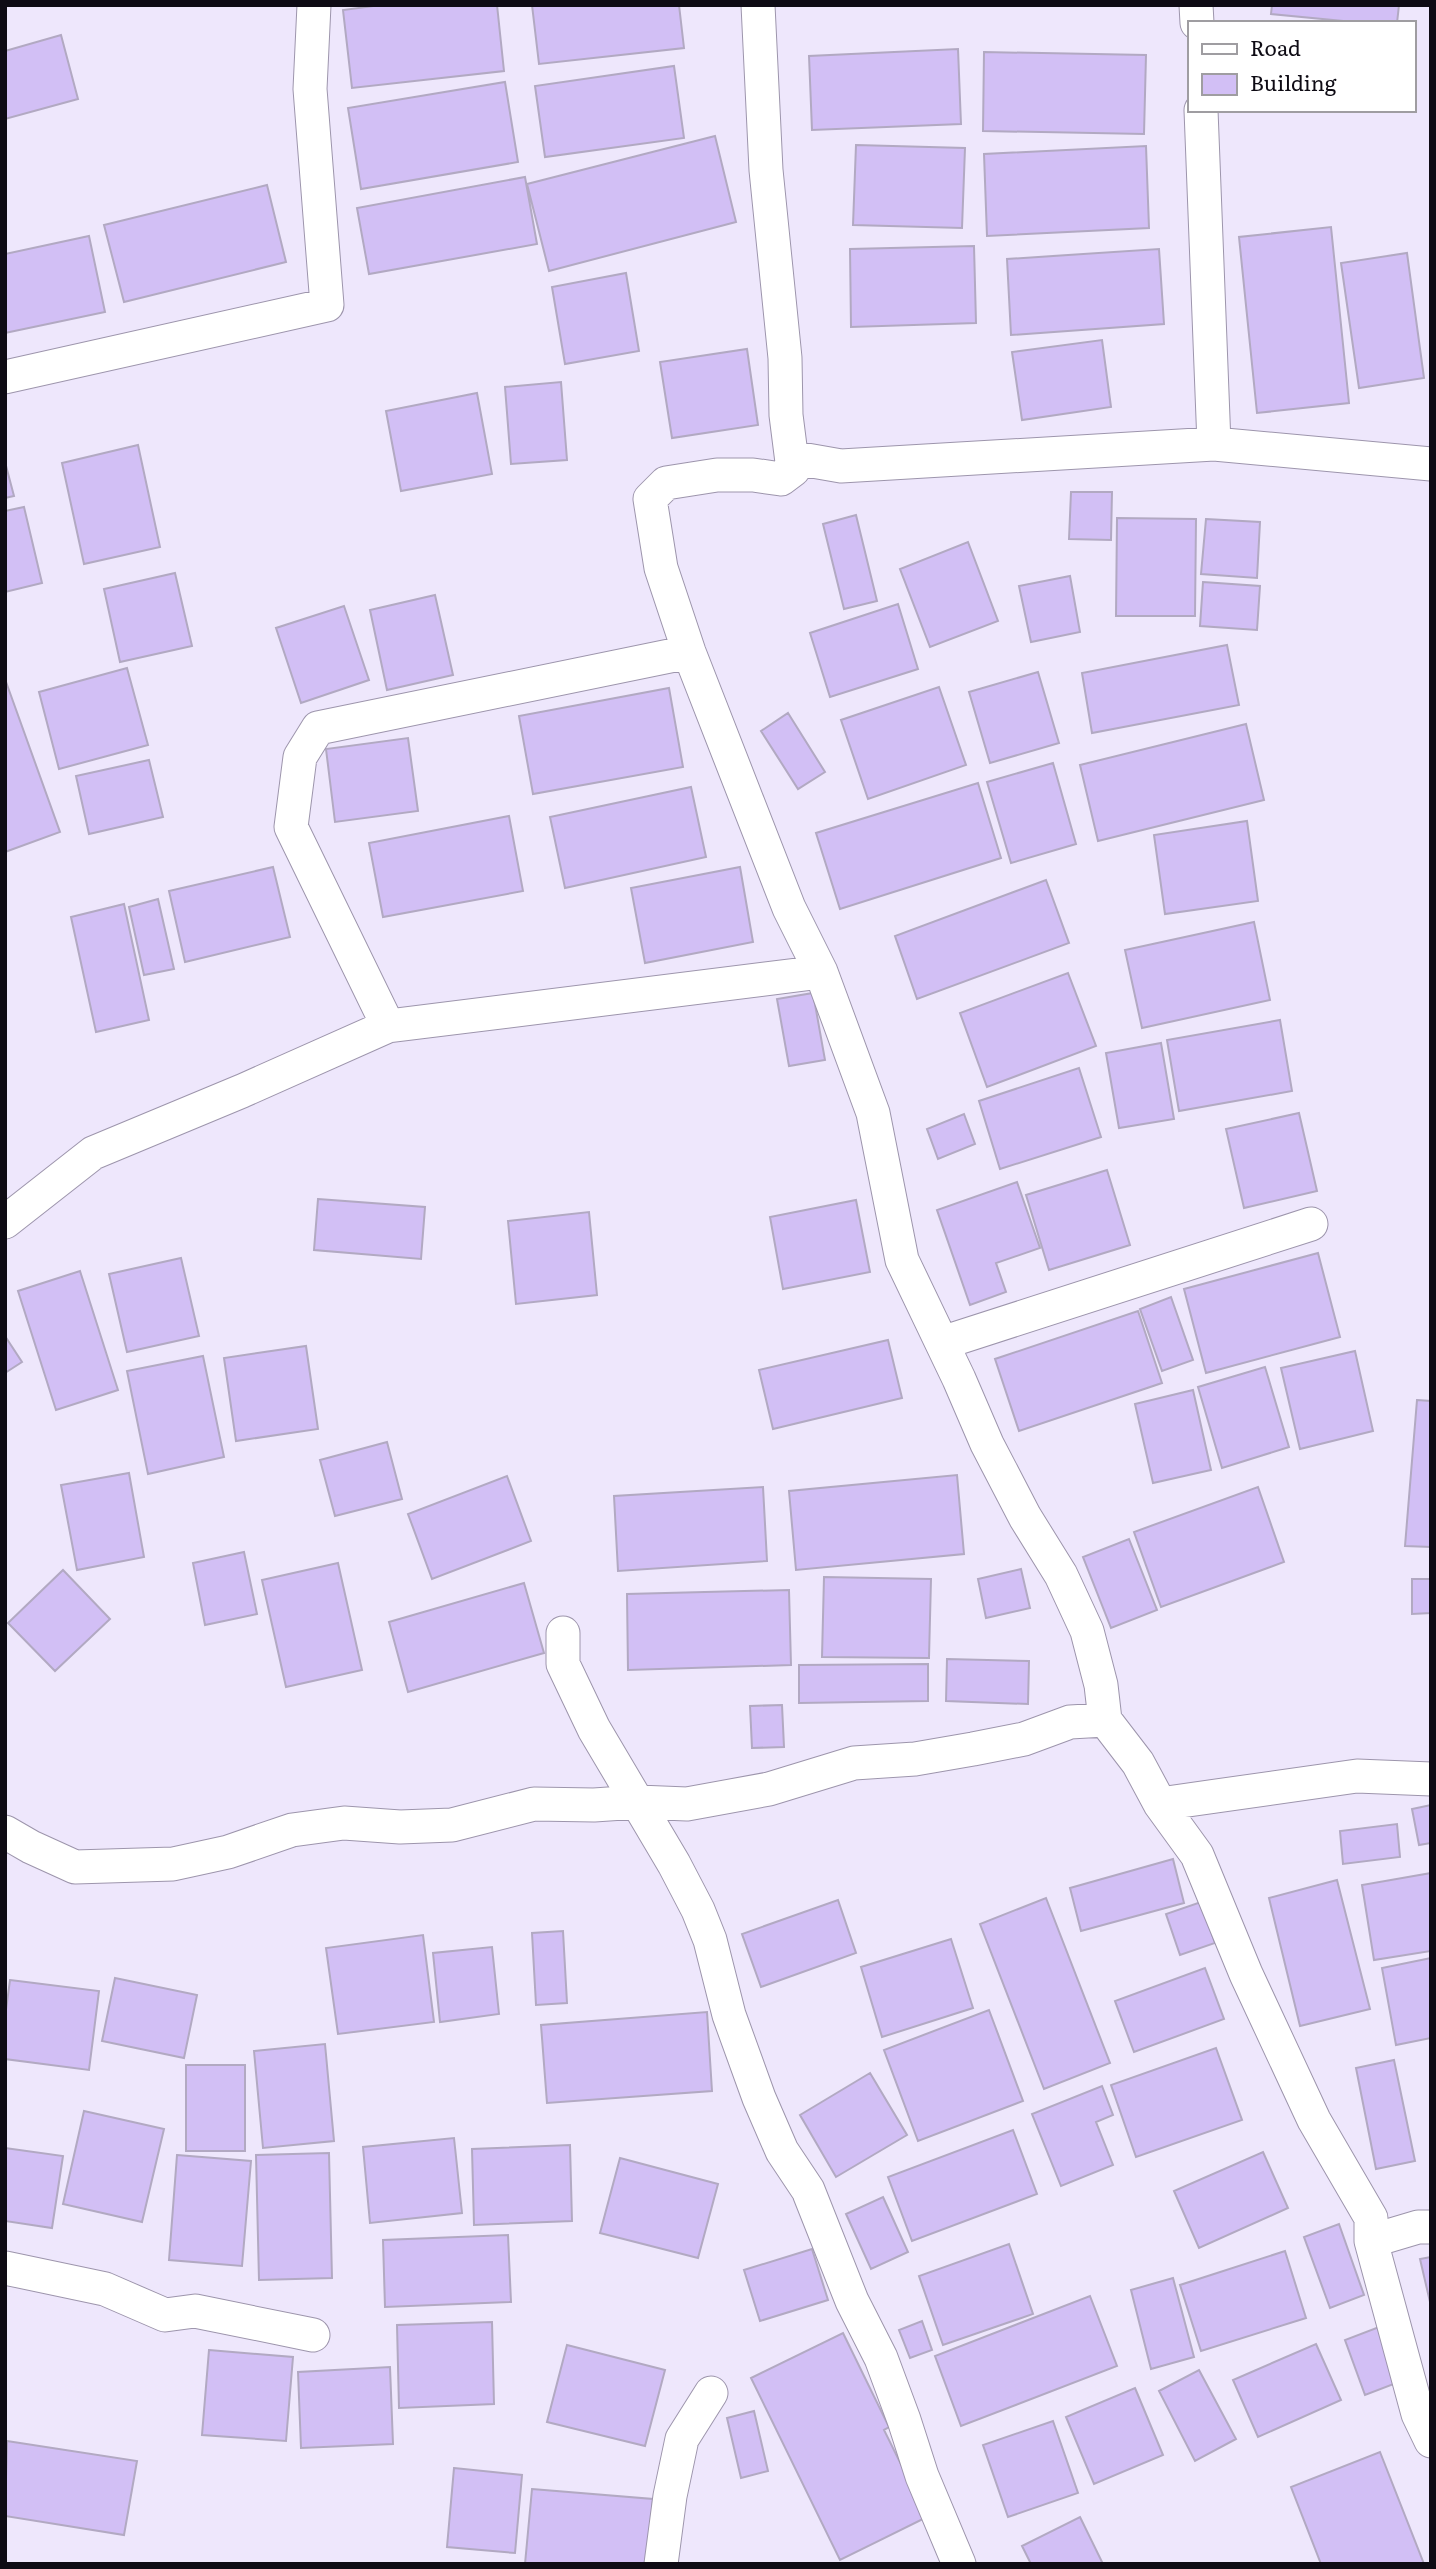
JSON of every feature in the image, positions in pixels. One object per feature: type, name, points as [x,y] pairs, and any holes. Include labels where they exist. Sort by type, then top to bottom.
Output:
[{"type":"street","points":[[5,377],[327,305],[310,89],[314,5]]},
{"type":"street","points":[[758,5],[766,170],[793,470]]},
{"type":"street","points":[[1201,112],[1214,444]]},
{"type":"street","points":[[1431,464],[1214,444],[841,466],[801,458],[793,470],[781,479],[753,475],[717,475],[666,483],[650,499],[661,568],[689,652],[789,908],[821,972],[873,1113],[902,1261],[987,1444],[1025,1517],[1061,1575],[1087,1631],[1101,1685],[1105,1720],[1138,1763],[1160,1804],[1197,1855],[1246,1974],[1314,2120],[1371,2218],[1371,2241],[1418,2414],[1431,2441]]},
{"type":"street","points":[[388,1026],[291,827],[300,757],[318,728],[689,652]]},
{"type":"street","points":[[5,1222],[93,1153],[388,1026],[821,972]]},
{"type":"street","points":[[942,1343],[1311,1224]]},
{"type":"street","points":[[563,1633],[563,1664],[594,1729],[674,1864],[698,1910],[729,2015],[759,2098],[782,2151],[808,2190],[852,2301],[881,2358],[922,2476],[959,2564]]},
{"type":"street","points":[[5,1832],[75,1867],[173,1864],[228,1852],[292,1830],[344,1823],[400,1827],[452,1825],[534,1804],[687,1804],[769,1789],[854,1763],[915,1759],[1024,1739],[1070,1722],[1105,1720]]},
{"type":"street","points":[[1160,1804],[1357,1776],[1431,1779]]},
{"type":"street","points":[[1371,2241],[1418,2227],[1431,2227]]},
{"type":"street","points":[[5,2268],[104,2289],[165,2315],[195,2311],[313,2335]]},
{"type":"street","points":[[661,2564],[670,2496],[682,2439],[711,2393]]},
{"type":"building","points":[[381,5],[497,5],[504,71],[352,88],[343,10]]},
{"type":"building","points":[[532,5],[679,5],[684,48],[539,64]]},
{"type":"building","points":[[1272,5],[1399,5],[1397,21],[1343,21],[1271,14]]},
{"type":"building","points":[[61,35],[78,99],[5,119],[5,51]]},
{"type":"building","points":[[958,49],[961,124],[812,130],[809,56]]},
{"type":"building","points":[[984,52],[1146,55],[1144,134],[983,131]]},
{"type":"building","points":[[674,66],[684,138],[545,157],[535,86]]},
{"type":"building","points":[[505,82],[518,162],[361,189],[348,108]]},
{"type":"building","points":[[715,136],[736,222],[549,271],[527,184]]},
{"type":"building","points":[[856,145],[965,148],[962,228],[853,225]]},
{"type":"building","points":[[1146,146],[1149,228],[987,236],[984,154]]},
{"type":"building","points":[[525,177],[537,244],[369,274],[357,208]]},
{"type":"building","points":[[267,185],[286,262],[124,302],[104,225]]},
{"type":"building","points":[[1331,227],[1349,403],[1257,413],[1239,237]]},
{"type":"building","points":[[89,236],[105,312],[5,333],[5,254]]},
{"type":"building","points":[[974,246],[976,323],[851,327],[850,249]]},
{"type":"building","points":[[1159,249],[1164,324],[1011,335],[1007,259]]},
{"type":"building","points":[[1407,253],[1424,378],[1359,388],[1341,263]]},
{"type":"building","points":[[626,273],[639,351],[565,364],[552,287]]},
{"type":"building","points":[[1102,340],[1111,407],[1022,420],[1012,352]]},
{"type":"building","points":[[747,349],[758,425],[672,438],[660,362]]},
{"type":"building","points":[[561,382],[567,460],[511,464],[505,387]]},
{"type":"building","points":[[477,393],[492,474],[401,491],[386,411]]},
{"type":"building","points":[[138,445],[160,547],[84,564],[62,463]]},
{"type":"building","points":[[5,462],[14,496],[5,498]]},
{"type":"building","points":[[1071,492],[1112,492],[1111,540],[1069,539]]},
{"type":"building","points":[[24,507],[42,583],[5,592],[5,511]]},
{"type":"building","points":[[856,515],[877,601],[844,609],[823,524]]},
{"type":"building","points":[[1117,518],[1196,519],[1195,616],[1116,616]]},
{"type":"building","points":[[1206,519],[1260,522],[1257,578],[1201,574]]},
{"type":"building","points":[[968,542],[998,621],[930,647],[900,569]]},
{"type":"building","points":[[175,573],[192,646],[120,662],[104,589]]},
{"type":"building","points":[[1070,576],[1080,632],[1031,642],[1019,586]]},
{"type":"building","points":[[1203,582],[1260,586],[1257,630],[1200,626]]},
{"type":"building","points":[[435,595],[453,675],[387,690],[370,610]]},
{"type":"building","points":[[898,604],[918,669],[830,697],[810,633]]},
{"type":"building","points":[[344,606],[369,680],[301,703],[276,628]]},
{"type":"building","points":[[1227,645],[1239,705],[1092,733],[1082,673]]},
{"type":"building","points":[[127,668],[148,745],[59,769],[39,692]]},
{"type":"building","points":[[1038,672],[1059,743],[990,763],[969,692]]},
{"type":"building","points":[[5,679],[60,832],[5,852]]},
{"type":"building","points":[[939,687],[966,765],[868,799],[841,720]]},
{"type":"building","points":[[669,688],[683,767],[533,794],[519,716]]},
{"type":"building","points":[[788,713],[825,772],[798,789],[761,731]]},
{"type":"building","points":[[1246,724],[1264,800],[1098,841],[1080,765]]},
{"type":"building","points":[[408,738],[418,811],[335,822],[326,749]]},
{"type":"building","points":[[149,760],[163,817],[89,834],[76,776]]},
{"type":"building","points":[[1053,763],[1076,844],[1011,863],[987,782]]},
{"type":"building","points":[[978,783],[1001,858],[840,909],[816,833]]},
{"type":"building","points":[[691,787],[706,857],[565,888],[550,817]]},
{"type":"building","points":[[509,816],[523,891],[383,917],[369,843]]},
{"type":"building","points":[[1247,821],[1258,901],[1165,914],[1154,835]]},
{"type":"building","points":[[273,867],[290,937],[185,962],[169,891]]},
{"type":"building","points":[[740,867],[753,942],[645,963],[631,888]]},
{"type":"building","points":[[1046,880],[1069,943],[917,999],[895,936]]},
{"type":"building","points":[[158,899],[174,969],[144,975],[129,907]]},
{"type":"building","points":[[124,904],[149,1020],[96,1032],[71,917]]},
{"type":"building","points":[[1254,922],[1270,1000],[1142,1028],[1125,950]]},
{"type":"building","points":[[1068,973],[1096,1046],[987,1087],[960,1013]]},
{"type":"building","points":[[813,993],[825,1060],[789,1066],[777,999]]},
{"type":"building","points":[[1280,1020],[1292,1091],[1179,1111],[1167,1040]]},
{"type":"building","points":[[1161,1043],[1174,1119],[1119,1128],[1106,1053]]},
{"type":"building","points":[[1079,1068],[1101,1137],[1000,1169],[979,1101]]},
{"type":"building","points":[[1299,1113],[1317,1191],[1244,1208],[1226,1129]]},
{"type":"building","points":[[964,1114],[975,1144],[938,1159],[927,1129]]},
{"type":"building","points":[[1107,1170],[1130,1245],[1049,1270],[1026,1195]]},
{"type":"building","points":[[1017,1182],[1040,1248],[996,1263],[1006,1292],[970,1305],[937,1210]]},
{"type":"building","points":[[318,1199],[425,1207],[421,1259],[314,1250]]},
{"type":"building","points":[[856,1200],[870,1272],[783,1289],[770,1217]]},
{"type":"building","points":[[589,1212],[597,1295],[516,1304],[508,1221]]},
{"type":"building","points":[[1318,1253],[1340,1337],[1206,1373],[1184,1289]]},
{"type":"building","points":[[181,1258],[199,1336],[127,1352],[109,1274]]},
{"type":"building","points":[[80,1271],[118,1390],[56,1410],[18,1291]]},
{"type":"building","points":[[1171,1297],[1193,1360],[1162,1371],[1140,1309]]},
{"type":"building","points":[[1138,1311],[1162,1383],[1019,1431],[995,1359]]},
{"type":"building","points":[[5,1336],[22,1362],[5,1373]]},
{"type":"building","points":[[888,1340],[902,1398],[773,1429],[759,1370]]},
{"type":"building","points":[[306,1346],[318,1429],[236,1441],[224,1358]]},
{"type":"building","points":[[1355,1351],[1373,1431],[1300,1449],[1281,1368]]},
{"type":"building","points":[[203,1356],[224,1457],[148,1474],[127,1371]]},
{"type":"building","points":[[1265,1367],[1289,1447],[1222,1468],[1198,1387]]},
{"type":"building","points":[[1193,1390],[1211,1470],[1153,1483],[1135,1404]]},
{"type":"building","points":[[1417,1400],[1431,1401],[1431,1547],[1405,1546]]},
{"type":"building","points":[[387,1442],[402,1499],[335,1516],[320,1460]]},
{"type":"building","points":[[129,1473],[144,1557],[77,1570],[61,1485]]},
{"type":"building","points":[[957,1475],[964,1554],[796,1570],[789,1491]]},
{"type":"building","points":[[507,1476],[531,1541],[432,1579],[408,1514]]},
{"type":"building","points":[[763,1487],[767,1561],[618,1571],[614,1496]]},
{"type":"building","points":[[1258,1487],[1284,1562],[1161,1607],[1134,1532]]},
{"type":"building","points":[[1129,1539],[1157,1610],[1111,1628],[1083,1557]]},
{"type":"building","points":[[244,1552],[257,1614],[205,1625],[193,1563]]},
{"type":"building","points":[[338,1563],[362,1670],[286,1687],[262,1580]]},
{"type":"building","points":[[1021,1569],[1030,1608],[986,1618],[978,1579]]},
{"type":"building","points":[[63,1570],[110,1619],[55,1671],[8,1623]]},
{"type":"building","points":[[824,1577],[931,1579],[929,1658],[822,1657]]},
{"type":"building","points":[[1412,1579],[1431,1579],[1431,1613],[1412,1614]]},
{"type":"building","points":[[524,1583],[544,1653],[408,1692],[389,1622]]},
{"type":"building","points":[[789,1590],[791,1665],[628,1670],[627,1594]]},
{"type":"building","points":[[947,1659],[1029,1661],[1028,1704],[946,1701]]},
{"type":"building","points":[[928,1664],[928,1701],[799,1703],[799,1665]]},
{"type":"building","points":[[782,1705],[784,1747],[752,1748],[750,1706]]},
{"type":"building","points":[[1431,1805],[1431,1843],[1419,1845],[1412,1809]]},
{"type":"building","points":[[1397,1824],[1400,1857],[1343,1864],[1340,1831]]},
{"type":"building","points":[[1173,1859],[1184,1903],[1081,1931],[1070,1888]]},
{"type":"building","points":[[1431,1873],[1431,1951],[1374,1960],[1362,1885]]},
{"type":"building","points":[[1337,1880],[1370,2009],[1300,2026],[1269,1898]]},
{"type":"building","points":[[1046,1898],[1110,2063],[1044,2089],[980,1924]]},
{"type":"building","points":[[838,1900],[856,1953],[761,1987],[742,1934]]},
{"type":"building","points":[[1201,1902],[1215,1943],[1180,1955],[1166,1914]]},
{"type":"building","points":[[563,1931],[567,2003],[536,2005],[532,1933]]},
{"type":"building","points":[[423,1935],[434,2022],[338,2034],[326,1948]]},
{"type":"building","points":[[951,1939],[973,2008],[882,2037],[861,1967]]},
{"type":"building","points":[[492,1947],[499,2014],[440,2022],[433,1953]]},
{"type":"building","points":[[1431,1958],[1431,2038],[1396,2045],[1382,1968]]},
{"type":"building","points":[[1205,1968],[1224,2019],[1134,2052],[1115,2001]]},
{"type":"building","points":[[115,1978],[197,1995],[184,2058],[102,2041]]},
{"type":"building","points":[[10,1980],[99,1991],[89,2070],[5,2059],[5,2017]]},
{"type":"building","points":[[989,2010],[1023,2101],[918,2141],[884,2050]]},
{"type":"building","points":[[707,2012],[712,2091],[547,2103],[541,2025]]},
{"type":"building","points":[[325,2044],[334,2141],[263,2148],[254,2051]]},
{"type":"building","points":[[1216,2048],[1242,2120],[1136,2157],[1111,2085]]},
{"type":"building","points":[[1394,2060],[1415,2161],[1376,2169],[1356,2068]]},
{"type":"building","points":[[186,2065],[245,2065],[245,2151],[186,2151]]},
{"type":"building","points":[[870,2073],[907,2135],[836,2177],[800,2115]]},
{"type":"building","points":[[1102,2086],[1113,2115],[1096,2122],[1113,2165],[1061,2186],[1032,2114]]},
{"type":"building","points":[[84,2111],[164,2129],[142,2222],[63,2204]]},
{"type":"building","points":[[1013,2130],[1037,2194],[912,2241],[888,2177]]},
{"type":"building","points":[[454,2138],[462,2213],[370,2223],[363,2147]]},
{"type":"building","points":[[570,2145],[572,2221],[474,2225],[472,2149]]},
{"type":"building","points":[[5,2148],[63,2156],[52,2228],[5,2221]]},
{"type":"building","points":[[1263,2152],[1288,2208],[1199,2248],[1174,2191]]},
{"type":"building","points":[[329,2153],[332,2278],[259,2280],[256,2155]]},
{"type":"building","points":[[177,2155],[251,2161],[242,2266],[169,2260]]},
{"type":"building","points":[[620,2158],[718,2184],[698,2258],[600,2233]]},
{"type":"building","points":[[883,2197],[908,2252],[871,2269],[846,2214]]},
{"type":"building","points":[[1339,2224],[1364,2295],[1330,2308],[1304,2237]]},
{"type":"building","points":[[508,2235],[511,2302],[385,2307],[383,2240]]},
{"type":"building","points":[[1009,2244],[1033,2314],[943,2345],[919,2276]]},
{"type":"building","points":[[812,2249],[828,2300],[760,2321],[744,2270]]},
{"type":"building","points":[[1285,2251],[1306,2318],[1201,2351],[1180,2285]]},
{"type":"building","points":[[1431,2257],[1431,2302],[1430,2302],[1420,2259]]},
{"type":"building","points":[[1173,2278],[1194,2357],[1151,2369],[1131,2290]]},
{"type":"building","points":[[1090,2296],[1117,2366],[961,2426],[935,2356]]},
{"type":"building","points":[[922,2321],[932,2350],[910,2358],[899,2330]]},
{"type":"building","points":[[492,2322],[494,2404],[399,2408],[397,2325]]},
{"type":"building","points":[[1379,2327],[1399,2382],[1365,2395],[1345,2340]]},
{"type":"building","points":[[843,2333],[889,2427],[884,2430],[927,2517],[840,2560],[751,2378]]},
{"type":"building","points":[[1316,2344],[1341,2400],[1258,2437],[1233,2380]]},
{"type":"building","points":[[567,2345],[665,2370],[645,2446],[547,2422]]},
{"type":"building","points":[[209,2350],[293,2357],[286,2441],[202,2435]]},
{"type":"building","points":[[390,2367],[393,2444],[301,2448],[298,2372]]},
{"type":"building","points":[[1199,2370],[1236,2439],[1195,2461],[1159,2391]]},
{"type":"building","points":[[1135,2388],[1163,2455],[1094,2484],[1066,2417]]},
{"type":"building","points":[[754,2411],[768,2471],[741,2478],[727,2418]]},
{"type":"building","points":[[1053,2421],[1078,2493],[1008,2517],[983,2445]]},
{"type":"building","points":[[7,2441],[137,2461],[124,2535],[5,2516]]},
{"type":"building","points":[[1380,2452],[1424,2564],[1321,2564],[1291,2487]]},
{"type":"building","points":[[454,2468],[522,2475],[515,2553],[447,2547]]},
{"type":"building","points":[[532,2489],[653,2499],[647,2564],[525,2564]]},
{"type":"building","points":[[1080,2517],[1103,2564],[1031,2564],[1022,2546]]}]
